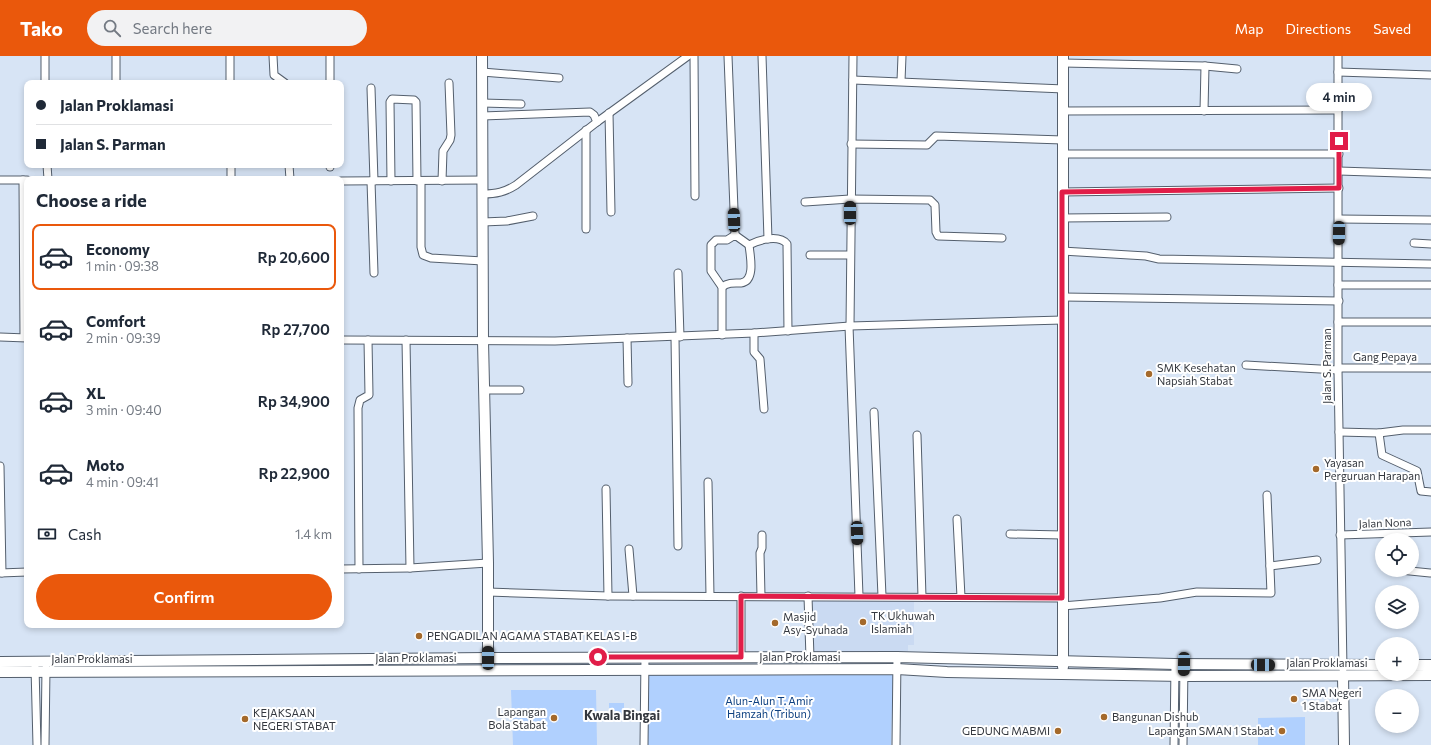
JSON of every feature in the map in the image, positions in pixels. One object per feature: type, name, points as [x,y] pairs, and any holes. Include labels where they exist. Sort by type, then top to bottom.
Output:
[{"type":"street","points":[[45,56],[45,80]]},
{"type":"street","points":[[116,56],[116,80]]},
{"type":"street","points":[[230,56],[230,80]]},
{"type":"street","points":[[273,56],[274,75],[281,80]]},
{"type":"street","points":[[330,56],[330,80]]},
{"type":"street","points":[[482,56],[483,341],[488,563],[488,670]]},
{"type":"street","points":[[483,194],[507,191],[586,130],[596,119],[609,113],[688,56]]},
{"type":"street","points":[[694,56],[695,196]]},
{"type":"street","points":[[728,56],[735,235]]},
{"type":"street","points":[[762,56],[768,239]]},
{"type":"street","points":[[852,56],[850,326],[859,596]]},
{"type":"street","points":[[901,81],[902,56]]},
{"type":"street","name":"Jalan S. Parman","points":[[1338,56],[1338,369],[1343,670]]},
{"type":"street","points":[[1063,673],[1063,60],[1205,66],[1237,69]]},
{"type":"street","points":[[1204,111],[1205,66]]},
{"type":"street","points":[[482,72],[559,78]]},
{"type":"street","points":[[1338,72],[1431,75]]},
{"type":"street","points":[[853,80],[1064,89]]},
{"type":"street","points":[[442,181],[443,151],[450,140],[451,134],[449,83]]},
{"type":"street","points":[[371,88],[374,274]]},
{"type":"street","points":[[391,181],[390,102],[392,99],[414,100],[416,102],[421,247],[423,255],[431,258],[483,261]]},
{"type":"street","points":[[482,103],[521,104]]},
{"type":"street","points":[[1063,111],[1338,110]]},
{"type":"street","points":[[482,116],[590,112],[596,119]]},
{"type":"street","points":[[609,113],[611,212]]},
{"type":"street","points":[[586,130],[586,230]]},
{"type":"street","points":[[851,144],[927,145],[936,136],[1063,140]]},
{"type":"street","points":[[1063,154],[1339,154]]},
{"type":"street","points":[[1339,171],[1431,174]]},
{"type":"street","points":[[0,180],[24,180]]},
{"type":"street","points":[[344,181],[372,184],[391,181],[483,180]]},
{"type":"street","points":[[1062,192],[1339,188]]},
{"type":"street","points":[[805,202],[850,199],[932,201],[935,205],[936,232],[938,236],[1002,238]]},
{"type":"street","points":[[483,222],[507,221],[533,216]]},
{"type":"street","points":[[1062,218],[1167,217]]},
{"type":"street","points":[[1339,219],[1431,220]]},
{"type":"street","points":[[735,235],[749,245]]},
{"type":"street","points":[[722,335],[722,287],[711,271],[711,246],[716,240],[727,240],[735,235]]},
{"type":"street","points":[[749,245],[759,240],[768,239],[782,240],[787,244],[788,331]]},
{"type":"street","points":[[1414,243],[1431,244]]},
{"type":"street","points":[[722,287],[729,283],[742,283],[748,279],[750,272],[749,245]]},
{"type":"street","points":[[1062,251],[1146,256],[1159,259],[1339,261],[1431,264]]},
{"type":"street","points":[[810,254],[850,255]]},
{"type":"street","points":[[678,273],[678,546]]},
{"type":"street","points":[[1338,286],[1431,286]]},
{"type":"street","points":[[1062,297],[1339,301]]},
{"type":"street","points":[[344,340],[483,341],[677,337],[850,326],[1062,320]]},
{"type":"street","points":[[1338,322],[1431,322]]},
{"type":"street","points":[[754,333],[754,352],[760,359],[764,409]]},
{"type":"street","points":[[0,337],[24,338]]},
{"type":"street","points":[[627,338],[628,383]]},
{"type":"street","points":[[359,569],[358,408],[360,400],[369,395],[368,340]]},
{"type":"street","points":[[406,340],[410,568]]},
{"type":"street","name":"Gang Pepaya","points":[[1246,365],[1338,369],[1431,368]]},
{"type":"street","points":[[484,390],[520,390]]},
{"type":"street","points":[[874,412],[882,596]]},
{"type":"street","points":[[1339,432],[1379,434],[1403,430],[1431,430]]},
{"type":"street","points":[[1379,434],[1382,455],[1417,471],[1421,490],[1431,492]]},
{"type":"street","points":[[917,435],[922,596]]},
{"type":"street","points":[[0,466],[1,573],[24,572]]},
{"type":"street","points":[[708,482],[710,596]]},
{"type":"street","points":[[606,489],[608,596]]},
{"type":"street","points":[[488,592],[608,596],[922,596],[1062,602],[1160,598],[1196,592],[1271,593],[1267,495]]},
{"type":"street","points":[[957,519],[961,597]]},
{"type":"street","name":"Jalan Nona","points":[[1419,533],[1431,532]]},
{"type":"street","points":[[1010,534],[1063,535]]},
{"type":"street","points":[[761,596],[760,553],[762,548],[762,535]]},
{"type":"street","name":"Jalan Nona","points":[[1340,535],[1375,536]]},
{"type":"street","points":[[629,549],[633,596]]},
{"type":"street","points":[[1270,566],[1317,560]]},
{"type":"street","points":[[344,569],[410,568],[488,563]]},
{"type":"street","points":[[1419,572],[1430,573]]},
{"type":"street","points":[[741,596],[741,657]]},
{"type":"street","points":[[808,596],[810,658]]},
{"type":"street","points":[[644,745],[645,657]]},
{"type":"street","points":[[896,745],[897,657]]},
{"type":"street","name":"Jalan Proklamasi","points":[[0,672],[41,667],[265,665],[488,658],[897,657],[1179,664],[1431,675]]},
{"type":"street","name":"Jalan Proklamasi","points":[[0,662],[41,667]]},
{"type":"street","points":[[1179,664],[1183,745]]},
{"type":"street","name":"Jalan Proklamasi","points":[[265,665],[488,670],[897,669],[1179,676],[1343,670],[1375,666]]},
{"type":"street","points":[[1419,665],[1431,665]]},
{"type":"street","points":[[37,745],[41,667]]},
{"type":"street","points":[[41,667],[45,745]]},
{"type":"street","points":[[1343,670],[1344,745]]},
{"type":"street","points":[[1174,745],[1179,676]]},
{"type":"shaded area","name":"TK Ukhuwah Islamiah","points":[[813,598],[914,598],[914,645],[908,645],[908,651],[814,651]]},
{"type":"green space","name":"Alun-Alun T. Amir Hamzah (Tribun)","points":[[647,670],[893,670],[891,745],[646,745]]},
{"type":"green space","name":"Lapangan Bola Stabat","points":[[511,690],[596,690],[597,745],[513,745]]},
{"type":"green space","points":[[609,703],[624,703],[624,715],[609,715]]},
{"type":"green space","name":"Lapangan SMAN 1 Stabat","points":[[1305,717],[1305,745],[1258,745],[1258,718]]},
{"type":"place","name":"SMK Kesehatan Napsiah Stabat","points":[[1149,374]]},
{"type":"place","name":"Yayasan Perguruan Harapan","points":[[1316,469]]},
{"type":"place","name":"TK Ukhuwah Islamiah","points":[[863,622]]},
{"type":"place","name":"Masjid Asy-Syuhada","points":[[775,623]]},
{"type":"place","name":"PENGADILAN AGAMA STABAT KELAS I-B","points":[[419,636]]},
{"type":"place","name":"SMA Negeri 1 Stabat","points":[[1294,699]]},
{"type":"place","name":"Bangunan Dishub","points":[[1104,717]]},
{"type":"place","name":"Lapangan Bola Stabat","points":[[554,718]]},
{"type":"place","name":"KEJAKSAAN NEGERI STABAT","points":[[245,719]]},
{"type":"place","name":"GEDUNG MABMI","points":[[1058,731]]},
{"type":"place","name":"Lapangan SMAN 1 Stabat","points":[[1282,731]]},
{"type":"district","name":"Kwala Bingai","points":[[622,715]]},
{"type":"route","points":[[598,657],[741,657],[741,596],[1062,598],[1062,192],[1339,188],[1339,141]]}]
